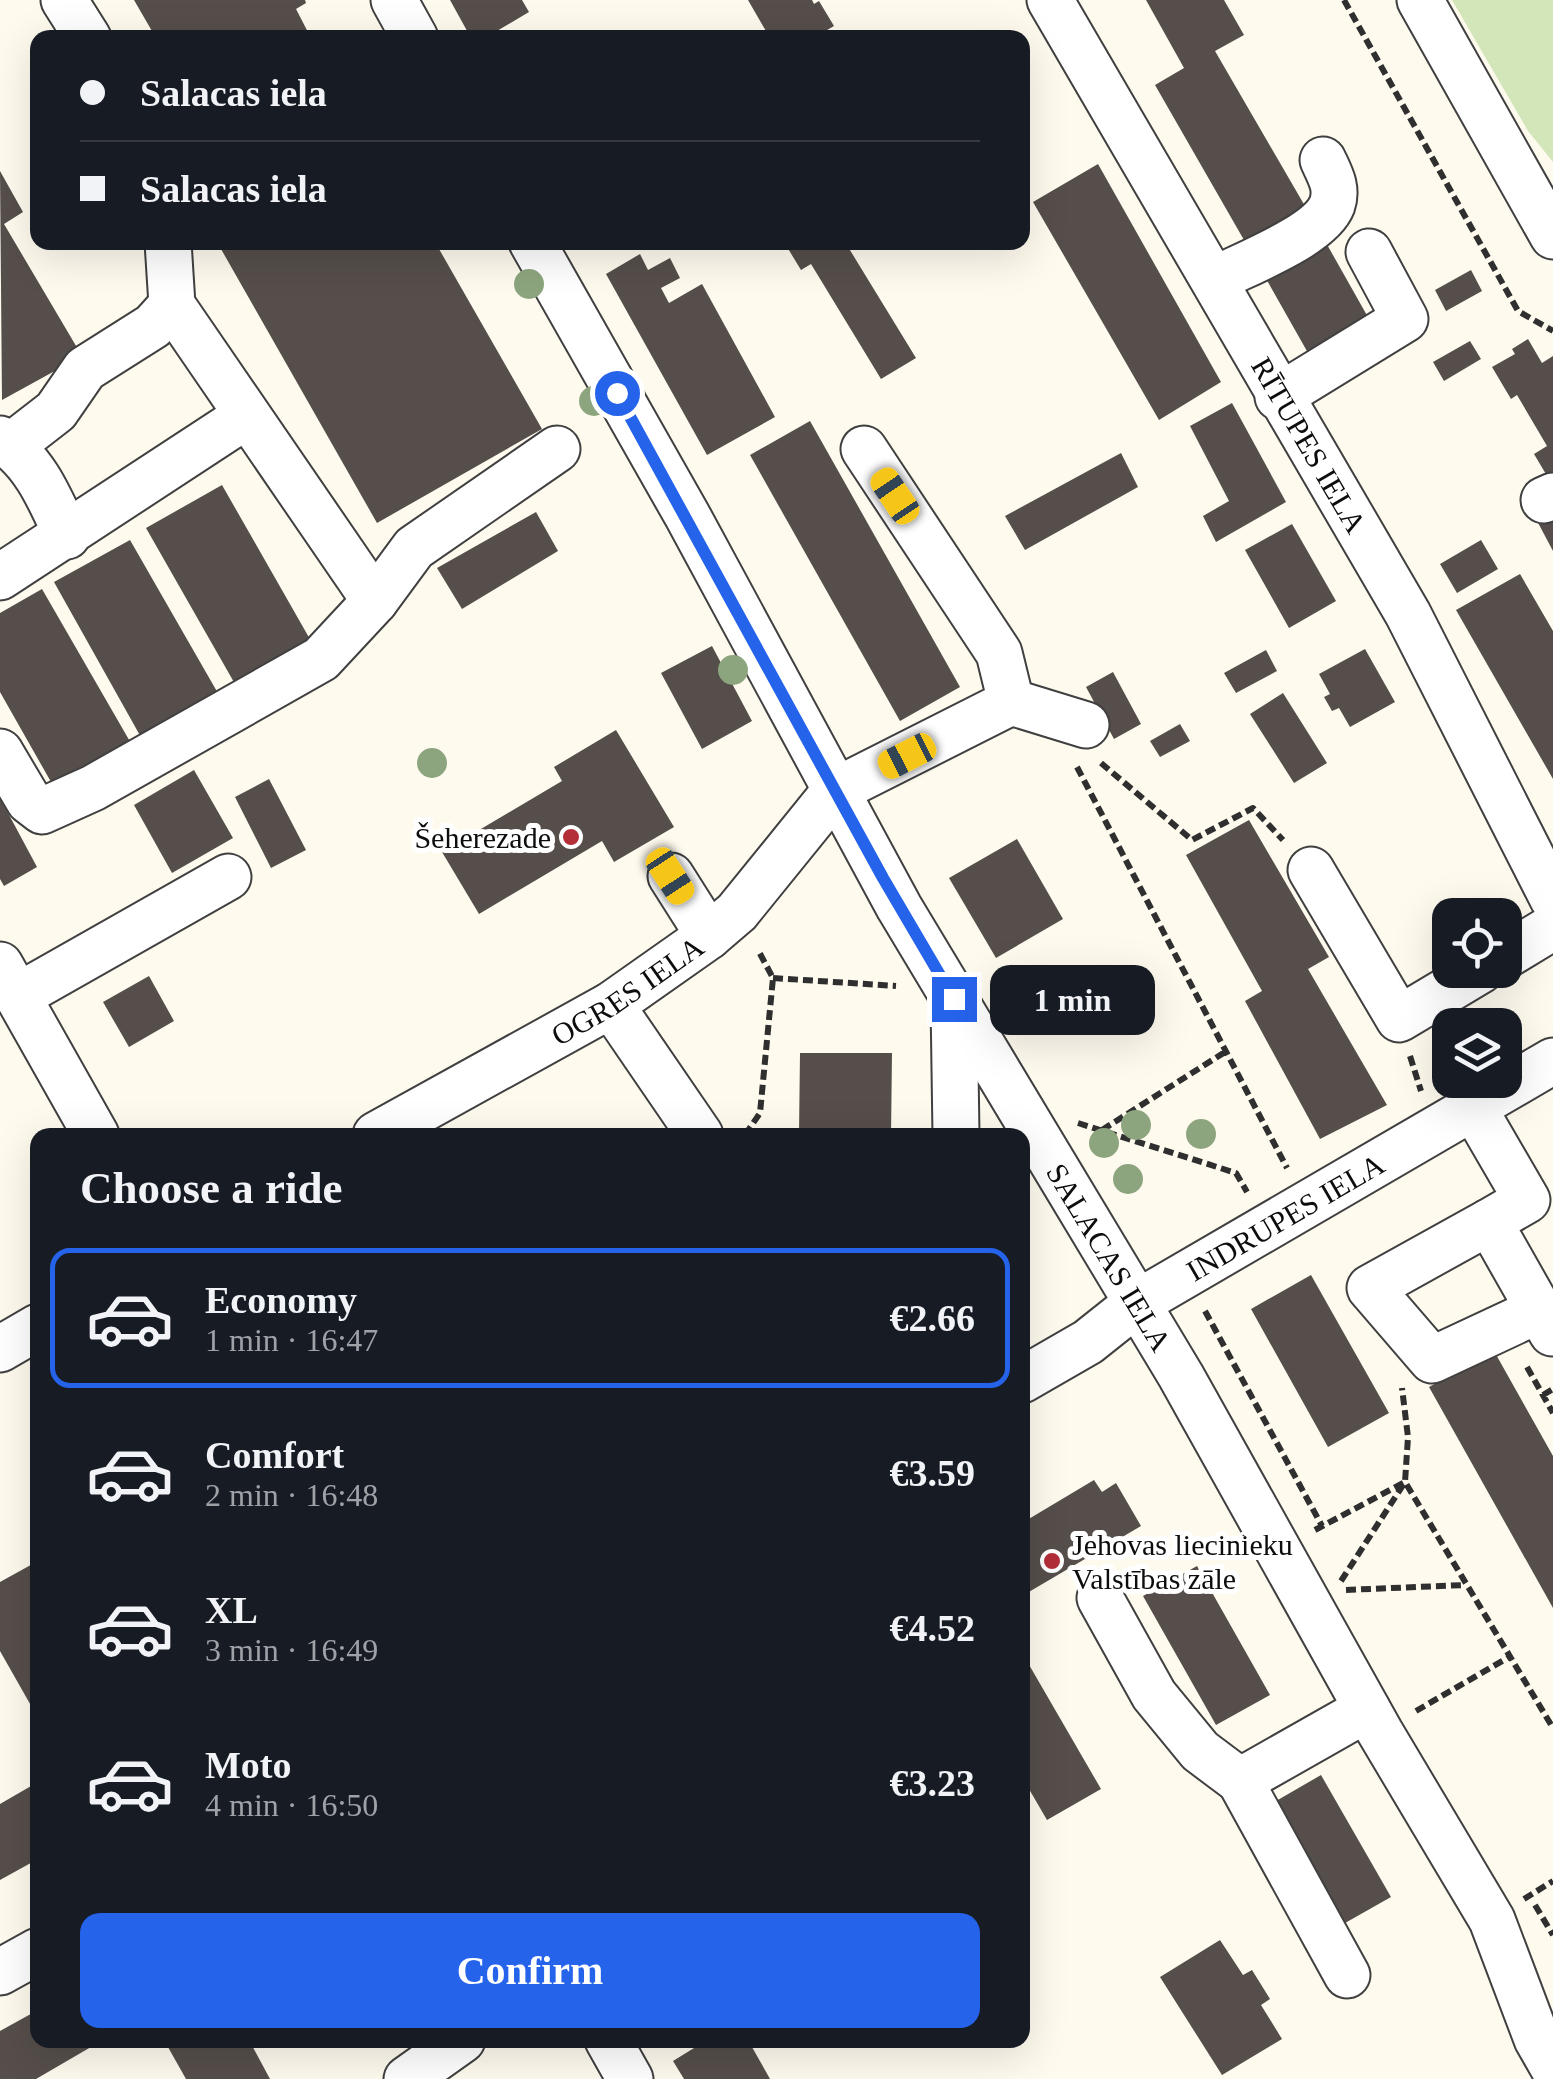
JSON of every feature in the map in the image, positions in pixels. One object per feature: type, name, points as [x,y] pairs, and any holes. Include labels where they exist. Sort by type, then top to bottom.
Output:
[{"type":"street","points":[[64,0],[83,30]]},
{"type":"street","points":[[394,0],[411,30]]},
{"type":"street","name":"RĪTUPES IELA","points":[[1050,0],[1278,397],[1408,614],[1553,899]]},
{"type":"street","points":[[1420,0],[1553,236]]},
{"type":"street","points":[[1214,280],[1316,226],[1332,206],[1335,185],[1323,160]]},
{"type":"street","points":[[167,250],[172,305],[375,601]]},
{"type":"street","name":"SALACAS IELA","points":[[551,250],[835,792],[954,999],[1138,1303],[1492,1920],[1548,2045]]},
{"type":"street","points":[[1278,397],[1406,319],[1368,252]]},
{"type":"street","points":[[67,536],[38,476],[6,442],[56,411],[85,369],[153,326],[172,305]]},
{"type":"street","points":[[0,577],[246,416]]},
{"type":"street","points":[[0,752],[29,802],[42,811],[93,788],[321,659],[375,601],[414,548],[557,449]]},
{"type":"street","points":[[835,792],[1055,716],[999,653],[864,450]]},
{"type":"street","name":"OGRES IELA","points":[[389,1128],[611,1004],[723,924],[835,792]]},
{"type":"street","points":[[1311,870],[1399,1019],[1451,988]]},
{"type":"street","points":[[670,876],[723,924]]},
{"type":"street","points":[[92,1128],[9,980],[228,877]]},
{"type":"street","points":[[1522,946],[1553,927]]},
{"type":"street","points":[[954,999],[956,1128]]},
{"type":"street","points":[[611,1004],[695,1128]]},
{"type":"street","name":"INDRUPES IELA","points":[[1030,1375],[1088,1342],[1138,1303],[1186,1274],[1553,1061]]},
{"type":"street","points":[[1474,1108],[1523,1203],[1546,1322],[1432,1360],[1370,1288],[1523,1203]]},
{"type":"street","points":[[0,1349],[30,1332]]},
{"type":"street","points":[[1100,1598],[1154,1694],[1200,1751],[1240,1782],[1347,1975]]},
{"type":"street","points":[[1240,1782],[1374,1720]]},
{"type":"street","points":[[0,1972],[30,1955]]},
{"type":"street","points":[[406,2079],[451,2048]]},
{"type":"street","points":[[613,2048],[630,2079]]},
{"type":"path","points":[[1344,0],[1518,310],[1553,331]]},
{"type":"path","points":[[1055,716],[1093,756],[1192,840],[1253,808],[1311,870]]},
{"type":"path","points":[[1055,716],[1306,1204]]},
{"type":"path","points":[[723,924],[773,978],[915,987],[954,999]]},
{"type":"path","points":[[750,1128],[760,1114],[773,978]]},
{"type":"path","points":[[1399,1019],[1433,1131]]},
{"type":"path","points":[[1102,1130],[1225,1052]]},
{"type":"path","points":[[1017,1104],[1236,1173],[1268,1227]]},
{"type":"path","points":[[1186,1274],[1322,1526]]},
{"type":"path","points":[[1418,1344],[1398,1358],[1408,1438],[1405,1482],[1335,1590],[1465,1585]]},
{"type":"path","points":[[1543,1395],[1553,1389]]},
{"type":"path","points":[[1279,1551],[1405,1482]]},
{"type":"path","points":[[1405,1482],[1553,1728]]},
{"type":"path","points":[[1374,1720],[1509,1656]]},
{"type":"path","points":[[1529,1896],[1553,1935]]},
{"type":"green space","points":[[1452,0],[1553,0],[1553,162],[1528,131]]},
{"type":"building","points":[[134,0],[306,3],[296,9],[307,30],[151,30]]},
{"type":"building","points":[[450,0],[522,0],[529,12],[499,30],[467,30]]},
{"type":"building","points":[[748,0],[812,0],[814,4],[819,1],[834,26],[827,30],[765,30]]},
{"type":"building","points":[[1146,0],[1224,0],[1244,35],[1215,51],[1309,213],[1248,247],[1155,85],[1184,68]]},
{"type":"building","points":[[1098,164],[1221,382],[1159,420],[1033,202]]},
{"type":"building","points":[[0,171],[23,212],[4,224],[82,356],[2,400]]},
{"type":"building","points":[[1325,241],[1373,326],[1312,360],[1264,275]]},
{"type":"building","points":[[222,250],[440,250],[542,429],[377,523]]},
{"type":"building","points":[[789,250],[850,250],[916,358],[881,379],[811,264],[801,270]]},
{"type":"building","points":[[640,254],[648,270],[670,258],[680,278],[661,288],[669,303],[702,284],[775,417],[707,455],[606,274]]},
{"type":"building","points":[[1471,270],[1482,291],[1446,311],[1435,290]]},
{"type":"building","points":[[1528,339],[1542,363],[1553,356],[1553,486],[1534,454],[1547,446],[1517,395],[1511,399],[1492,367],[1515,354],[1512,349]]},
{"type":"building","points":[[1470,341],[1481,359],[1444,381],[1433,362]]},
{"type":"building","points":[[1232,403],[1286,502],[1216,542],[1203,516],[1229,501],[1190,426]]},
{"type":"building","points":[[810,421],[960,687],[900,721],[750,455]]},
{"type":"building","points":[[1121,453],[1138,487],[1025,550],[1005,516]]},
{"type":"building","points":[[222,485],[311,641],[235,684],[146,528]]},
{"type":"building","points":[[1553,509],[1553,551],[1536,519]]},
{"type":"building","points":[[536,512],[558,551],[462,609],[437,568]]},
{"type":"building","points":[[1292,524],[1336,601],[1289,628],[1245,550]]},
{"type":"building","points":[[130,540],[219,695],[142,739],[54,582]]},
{"type":"building","points":[[1481,540],[1498,569],[1457,593],[1440,564]]},
{"type":"building","points":[[1520,574],[1553,631],[1553,779],[1456,610]]},
{"type":"building","points":[[42,589],[132,745],[55,789],[0,692],[0,613]]},
{"type":"building","points":[[712,646],[752,721],[702,749],[661,673]]},
{"type":"building","points":[[1365,649],[1395,702],[1350,727],[1339,708],[1332,711],[1324,697],[1330,694],[1319,674]]},
{"type":"building","points":[[1266,650],[1277,671],[1236,693],[1224,673]]},
{"type":"building","points":[[1113,672],[1141,724],[1114,739],[1086,687]]},
{"type":"building","points":[[1283,693],[1327,763],[1294,783],[1250,714]]},
{"type":"building","points":[[1180,724],[1190,741],[1160,757],[1150,741]]},
{"type":"building","points":[[616,730],[674,827],[614,862],[602,841],[479,914],[442,852],[562,781],[554,767]]},
{"type":"building","points":[[194,770],[233,838],[172,873],[134,805]]},
{"type":"building","points":[[269,779],[306,850],[271,868],[235,797]]},
{"type":"building","points":[[0,798],[37,867],[4,886],[0,879]]},
{"type":"building","points":[[1249,820],[1329,957],[1308,969],[1387,1105],[1320,1139],[1245,1001],[1262,991],[1186,855]]},
{"type":"building","points":[[1017,839],[1063,919],[996,958],[949,878]]},
{"type":"building","points":[[149,976],[174,1021],[129,1047],[103,1002]]},
{"type":"building","points":[[800,1053],[892,1053],[891,1128],[799,1128]]},
{"type":"building","points":[[1311,1275],[1389,1413],[1328,1447],[1251,1309]]},
{"type":"building","points":[[1494,1351],[1553,1456],[1553,1608],[1429,1387]]},
{"type":"building","name":"Jehovas liecinieku Valstības zāle","points":[[1094,1480],[1102,1492],[1116,1483],[1141,1526],[1030,1591],[1030,1518]]},
{"type":"building","points":[[30,1565],[30,1704],[0,1651],[0,1582]]},
{"type":"building","points":[[1197,1566],[1270,1695],[1216,1725],[1143,1596]]},
{"type":"building","points":[[1030,1666],[1101,1789],[1047,1820],[1030,1791]]},
{"type":"building","points":[[1321,1775],[1391,1897],[1338,1927],[1269,1805]]},
{"type":"building","points":[[30,1787],[30,1863],[0,1880],[0,1804]]},
{"type":"building","points":[[1220,1940],[1243,1975],[1252,1970],[1270,1999],[1261,2005],[1282,2039],[1222,2075],[1160,1977]]},
{"type":"building","points":[[30,2014],[30,2048],[89,2048],[36,2079],[0,2079],[0,2031]]},
{"type":"building","points":[[169,2048],[253,2048],[270,2079],[186,2079]]},
{"type":"building","points":[[694,2048],[753,2048],[770,2079],[684,2079],[673,2061]]},
{"type":"place","name":"Šeherezade","points":[[571,837]]},
{"type":"place","name":"Jehovas liecinieku Valstības zāle","points":[[1052,1561]]},
{"type":"route","points":[[617,393],[835,792],[954,999]]}]
